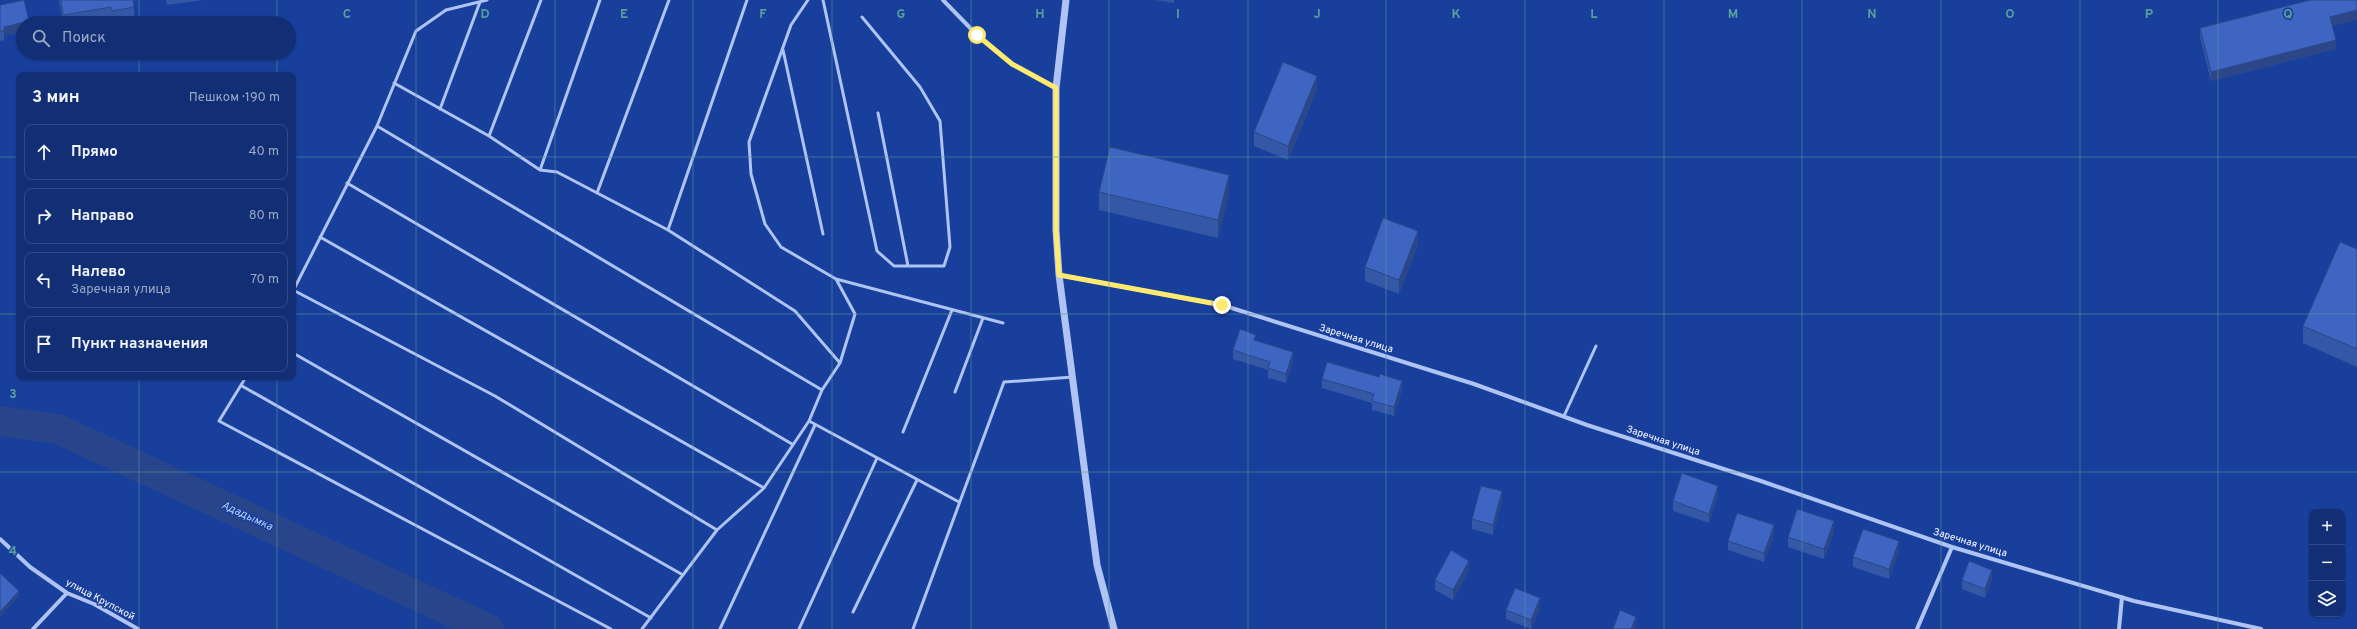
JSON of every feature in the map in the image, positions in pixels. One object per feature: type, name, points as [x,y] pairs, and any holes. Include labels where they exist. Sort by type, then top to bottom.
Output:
[{"type":"street","points":[[943,0],[977,35],[1012,64],[1056,88]]},
{"type":"street","points":[[1066,0],[1056,88],[1056,230],[1059,275],[1097,566],[1114,629]]},
{"type":"street","name":"Заречная улица","points":[[1059,275],[1222,305],[1474,384],[1564,416],[1761,480],[1952,547],[2122,597],[2261,629]]},
{"type":"street","name":"улица Крупской","points":[[0,539],[30,566],[67,593],[94,604],[138,629]]},
{"type":"street","points":[[1917,629],[1952,547]]},
{"type":"street","points":[[33,629],[67,593]]},
{"type":"street","points":[[2119,629],[2122,597]]},
{"type":"lane","points":[[296,284],[377,126],[416,31],[446,10],[487,0]]},
{"type":"lane","points":[[489,136],[541,0]]},
{"type":"lane","points":[[540,170],[600,0]]},
{"type":"lane","points":[[597,193],[669,0]]},
{"type":"lane","points":[[668,230],[746,0]]},
{"type":"lane","points":[[808,0],[791,25],[749,142],[751,174],[764,224],[781,247],[836,279],[1003,323]]},
{"type":"lane","points":[[823,0],[877,251],[894,266],[944,266],[950,247],[940,121],[920,87],[862,17]]},
{"type":"lane","points":[[440,109],[480,2]]},
{"type":"lane","points":[[783,49],[823,234]]},
{"type":"lane","points":[[394,83],[489,136],[540,170],[557,172],[668,230],[795,311],[840,364]]},
{"type":"lane","points":[[878,113],[908,266]]},
{"type":"lane","points":[[377,126],[822,390]]},
{"type":"lane","points":[[347,183],[792,444]]},
{"type":"lane","points":[[320,236],[764,488]]},
{"type":"lane","points":[[642,629],[717,530],[764,488],[792,444],[809,422],[822,390],[840,364],[855,314],[836,279]]},
{"type":"lane","points":[[296,292],[495,396],[717,530]]},
{"type":"lane","points":[[903,432],[952,310]]},
{"type":"lane","points":[[955,392],[983,318]]},
{"type":"lane","points":[[1564,416],[1596,346]]},
{"type":"lane","points":[[296,355],[683,575]]},
{"type":"lane","points":[[913,629],[1004,382],[1073,377]]},
{"type":"lane","points":[[245,380],[219,421],[611,629]]},
{"type":"lane","points":[[242,386],[651,618]]},
{"type":"lane","points":[[809,422],[959,502]]},
{"type":"lane","points":[[720,629],[815,425]]},
{"type":"lane","points":[[799,629],[877,458]]},
{"type":"lane","points":[[853,612],[917,480]]},
{"type":"building","points":[[24,0],[28,16],[16,16],[16,24],[4,27],[4,31],[0,31],[0,5]]},
{"type":"building","points":[[61,0],[133,0],[134,7],[112,11],[111,7],[63,15]]},
{"type":"building","points":[[2310,0],[2357,0],[2357,10],[2330,17],[2336,40],[2211,72],[2200,28]]},
{"type":"building","points":[[1283,62],[1317,76],[1288,146],[1254,132]]},
{"type":"building","points":[[1110,147],[1229,175],[1218,220],[1099,192]]},
{"type":"building","points":[[1383,218],[1418,231],[1399,280],[1365,267]]},
{"type":"building","points":[[2340,242],[2357,249],[2357,349],[2303,326]]},
{"type":"building","points":[[1240,329],[1256,335],[1254,340],[1293,352],[1286,374],[1268,368],[1270,362],[1233,350]]},
{"type":"building","points":[[1327,362],[1379,377],[1380,374],[1402,381],[1394,407],[1372,401],[1374,394],[1322,379]]},
{"type":"building","points":[[1682,473],[1718,486],[1709,514],[1673,501]]},
{"type":"building","points":[[1481,486],[1502,491],[1493,525],[1472,519]]},
{"type":"building","points":[[1797,509],[1834,521],[1824,549],[1788,537]]},
{"type":"building","points":[[1737,513],[1774,525],[1764,553],[1728,541]]},
{"type":"building","points":[[1863,529],[1899,541],[1889,569],[1853,557]]},
{"type":"building","points":[[1451,550],[1469,561],[1453,590],[1435,580]]},
{"type":"building","points":[[1969,561],[1992,570],[1985,589],[1962,580]]},
{"type":"building","points":[[0,573],[19,591],[0,612]]},
{"type":"building","points":[[1515,588],[1540,598],[1531,620],[1506,610]]},
{"type":"building","points":[[1620,610],[1636,617],[1631,629],[1613,629]]},
{"type":"waterway","name":"Ададымка","points":[[0,421],[58,429],[489,629]]},
{"type":"route","points":[[977,35],[1012,64],[1056,88],[1056,230],[1059,275],[1222,305]]}]
